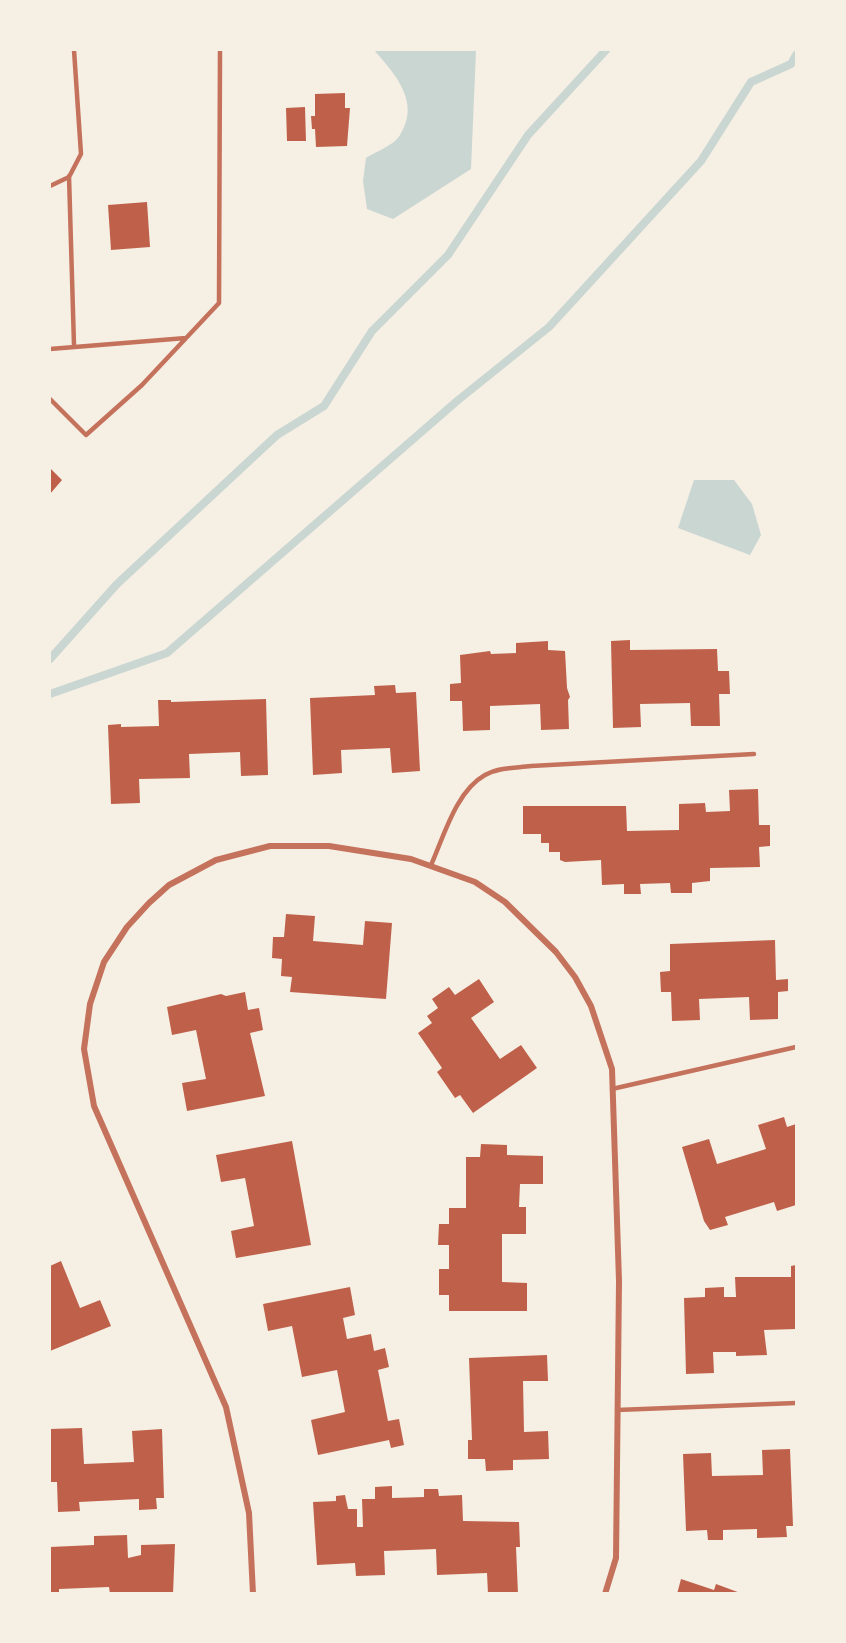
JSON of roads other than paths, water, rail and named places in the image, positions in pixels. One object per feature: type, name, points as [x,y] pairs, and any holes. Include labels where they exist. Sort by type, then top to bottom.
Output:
[{"type":"street","points":[[253,1593],[249,1513],[226,1407],[94,1106],[84,1049],[90,1004],[104,962],[134,919],[170,885],[216,860],[270,846],[329,846],[411,859],[475,882],[505,902],[556,952],[575,976],[591,1006],[612,1069],[619,1281],[616,1558],[605,1593]]},
{"type":"lane","points":[[74,50],[78,81],[81,154],[69,176],[74,345]]},
{"type":"lane","points":[[50,399],[86,435],[142,385],[219,303],[220,50]]},
{"type":"lane","points":[[50,186],[69,176]]},
{"type":"lane","points":[[50,350],[74,345],[186,338]]},
{"type":"lane","points":[[431,865],[454,813],[470,787],[485,775],[503,769],[531,766],[754,754]]},
{"type":"lane","points":[[612,1089],[796,1047]]},
{"type":"lane","points":[[617,1410],[796,1404]]},
{"type":"waterway","points":[[50,659],[117,584],[277,435],[324,406],[372,331],[448,255],[528,135],[606,50]]},
{"type":"waterway","points":[[50,694],[167,653],[457,401],[549,327],[701,161],[751,82],[791,64],[796,55]]}]
